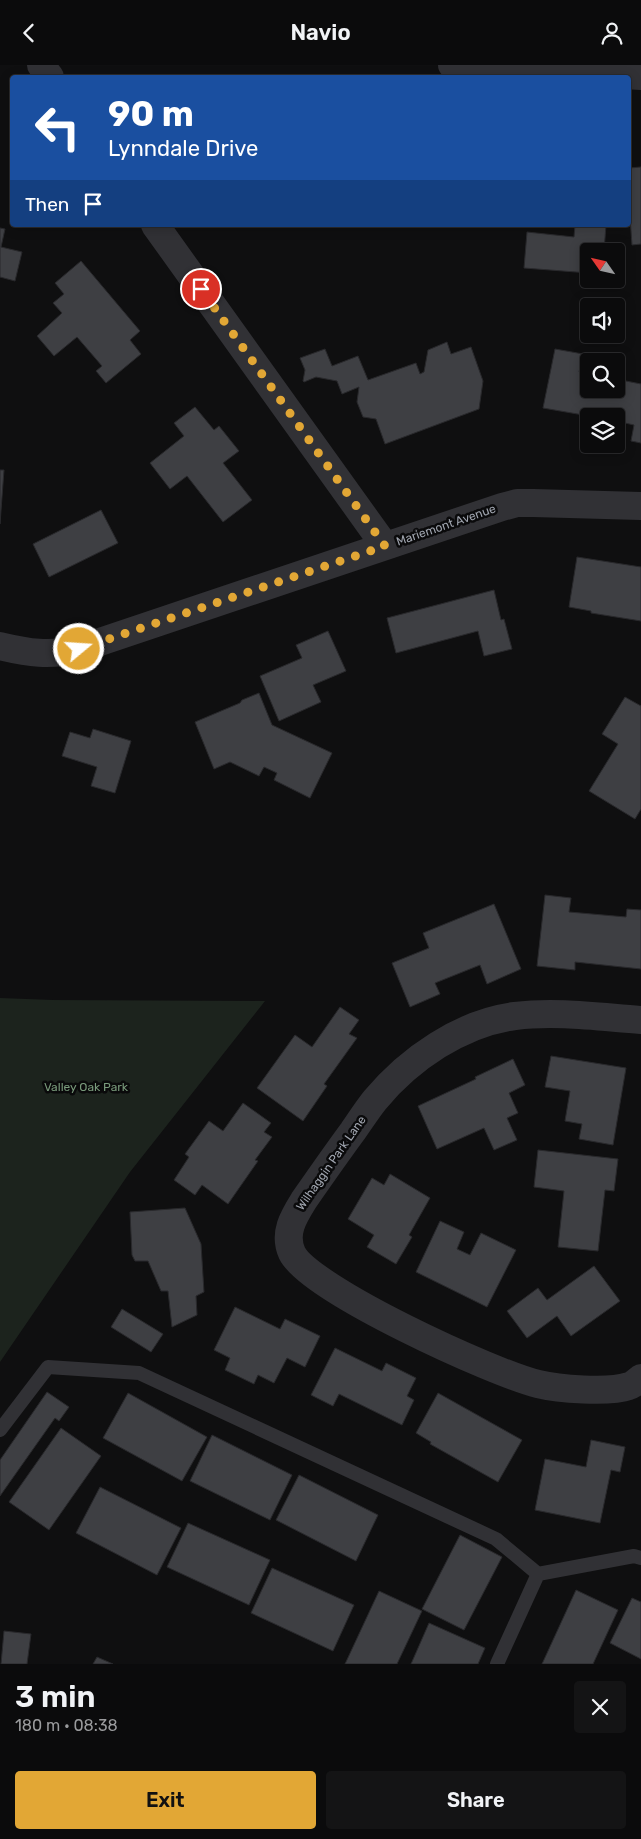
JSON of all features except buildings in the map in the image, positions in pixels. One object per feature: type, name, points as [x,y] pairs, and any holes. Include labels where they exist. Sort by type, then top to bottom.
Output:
[{"type":"street","points":[[452,65],[624,75]]},
{"type":"street","points":[[156,227],[385,546]]},
{"type":"street","name":"Mariemont Avenue","points":[[0,647],[28,653],[45,654],[79,649],[518,503],[641,506]]},
{"type":"street","name":"Wilhaggin Park Lane","points":[[641,1021],[548,1013],[514,1016],[481,1024],[441,1043],[402,1072],[374,1100],[304,1200],[288,1232],[291,1249],[299,1262],[343,1295],[404,1327],[505,1374],[540,1385],[559,1388],[614,1389],[630,1386],[641,1378]]},
{"type":"lane","points":[[0,1430],[48,1367],[138,1373],[496,1539],[538,1574]]},
{"type":"lane","points":[[538,1574],[634,1556],[641,1558]]},
{"type":"lane","points":[[497,1664],[538,1574]]},
{"type":"green space","name":"Valley Oak Park","points":[[0,998],[265,1001],[130,1172],[0,1362]]},
{"type":"route","points":[[79,649],[385,546],[201,289]]}]
